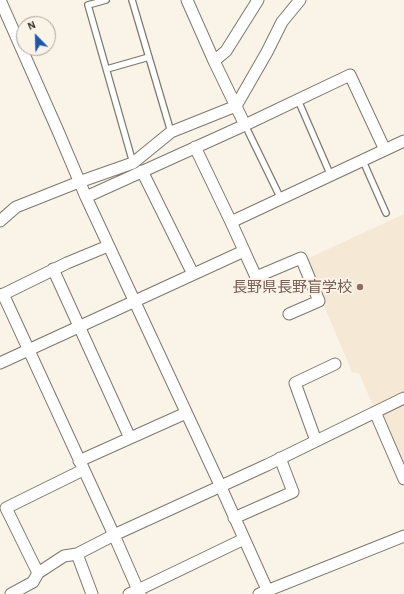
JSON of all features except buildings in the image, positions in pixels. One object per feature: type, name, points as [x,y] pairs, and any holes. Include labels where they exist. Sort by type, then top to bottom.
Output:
[{"type":"street","points":[[0,0],[108,246],[220,485],[244,539],[265,593],[404,536]]},
{"type":"street","points":[[187,0],[245,125]]},
{"type":"street","points":[[214,61],[226,51],[258,0]]},
{"type":"street","points":[[0,221],[16,207],[133,163],[171,132],[236,106],[267,52],[282,22],[300,0]]},
{"type":"street","points":[[86,197],[245,125],[350,75],[385,150]]},
{"type":"street","points":[[231,222],[404,141]]},
{"type":"street","points":[[195,147],[256,277],[301,258],[319,301],[289,314]]},
{"type":"street","points":[[142,171],[193,274]]},
{"type":"street","points":[[108,246],[53,269],[2,295],[29,349],[114,535],[136,593],[244,539]]},
{"type":"street","points":[[0,363],[244,251]]},
{"type":"street","points":[[53,269],[130,438]]},
{"type":"street","points":[[316,441],[295,383],[335,364]]},
{"type":"street","points":[[12,594],[33,582],[38,573],[64,556],[77,554],[114,535],[316,441],[404,398]]},
{"type":"street","points":[[375,412],[404,479]]},
{"type":"street","points":[[38,573],[6,508],[130,438],[186,413]]},
{"type":"street","points":[[234,518],[293,492],[280,458]]},
{"type":"street","points":[[77,554],[92,594]]},
{"type":"lane","points":[[106,0],[88,5],[133,163]]},
{"type":"lane","points":[[132,0],[171,132]]},
{"type":"lane","points":[[107,68],[149,57]]},
{"type":"lane","points":[[298,100],[331,176]]},
{"type":"lane","points":[[245,125],[281,199]]},
{"type":"lane","points":[[363,161],[386,213]]},
{"type":"shaded area","name":"長野県長野盲学校","points":[[404,214],[404,394],[374,408],[359,373],[352,372],[306,263],[307,259]]},
{"type":"shaded area","points":[[404,403],[404,467],[381,414]]},
{"type":"place","name":"長野県長野盲学校","points":[[360,287]]}]
